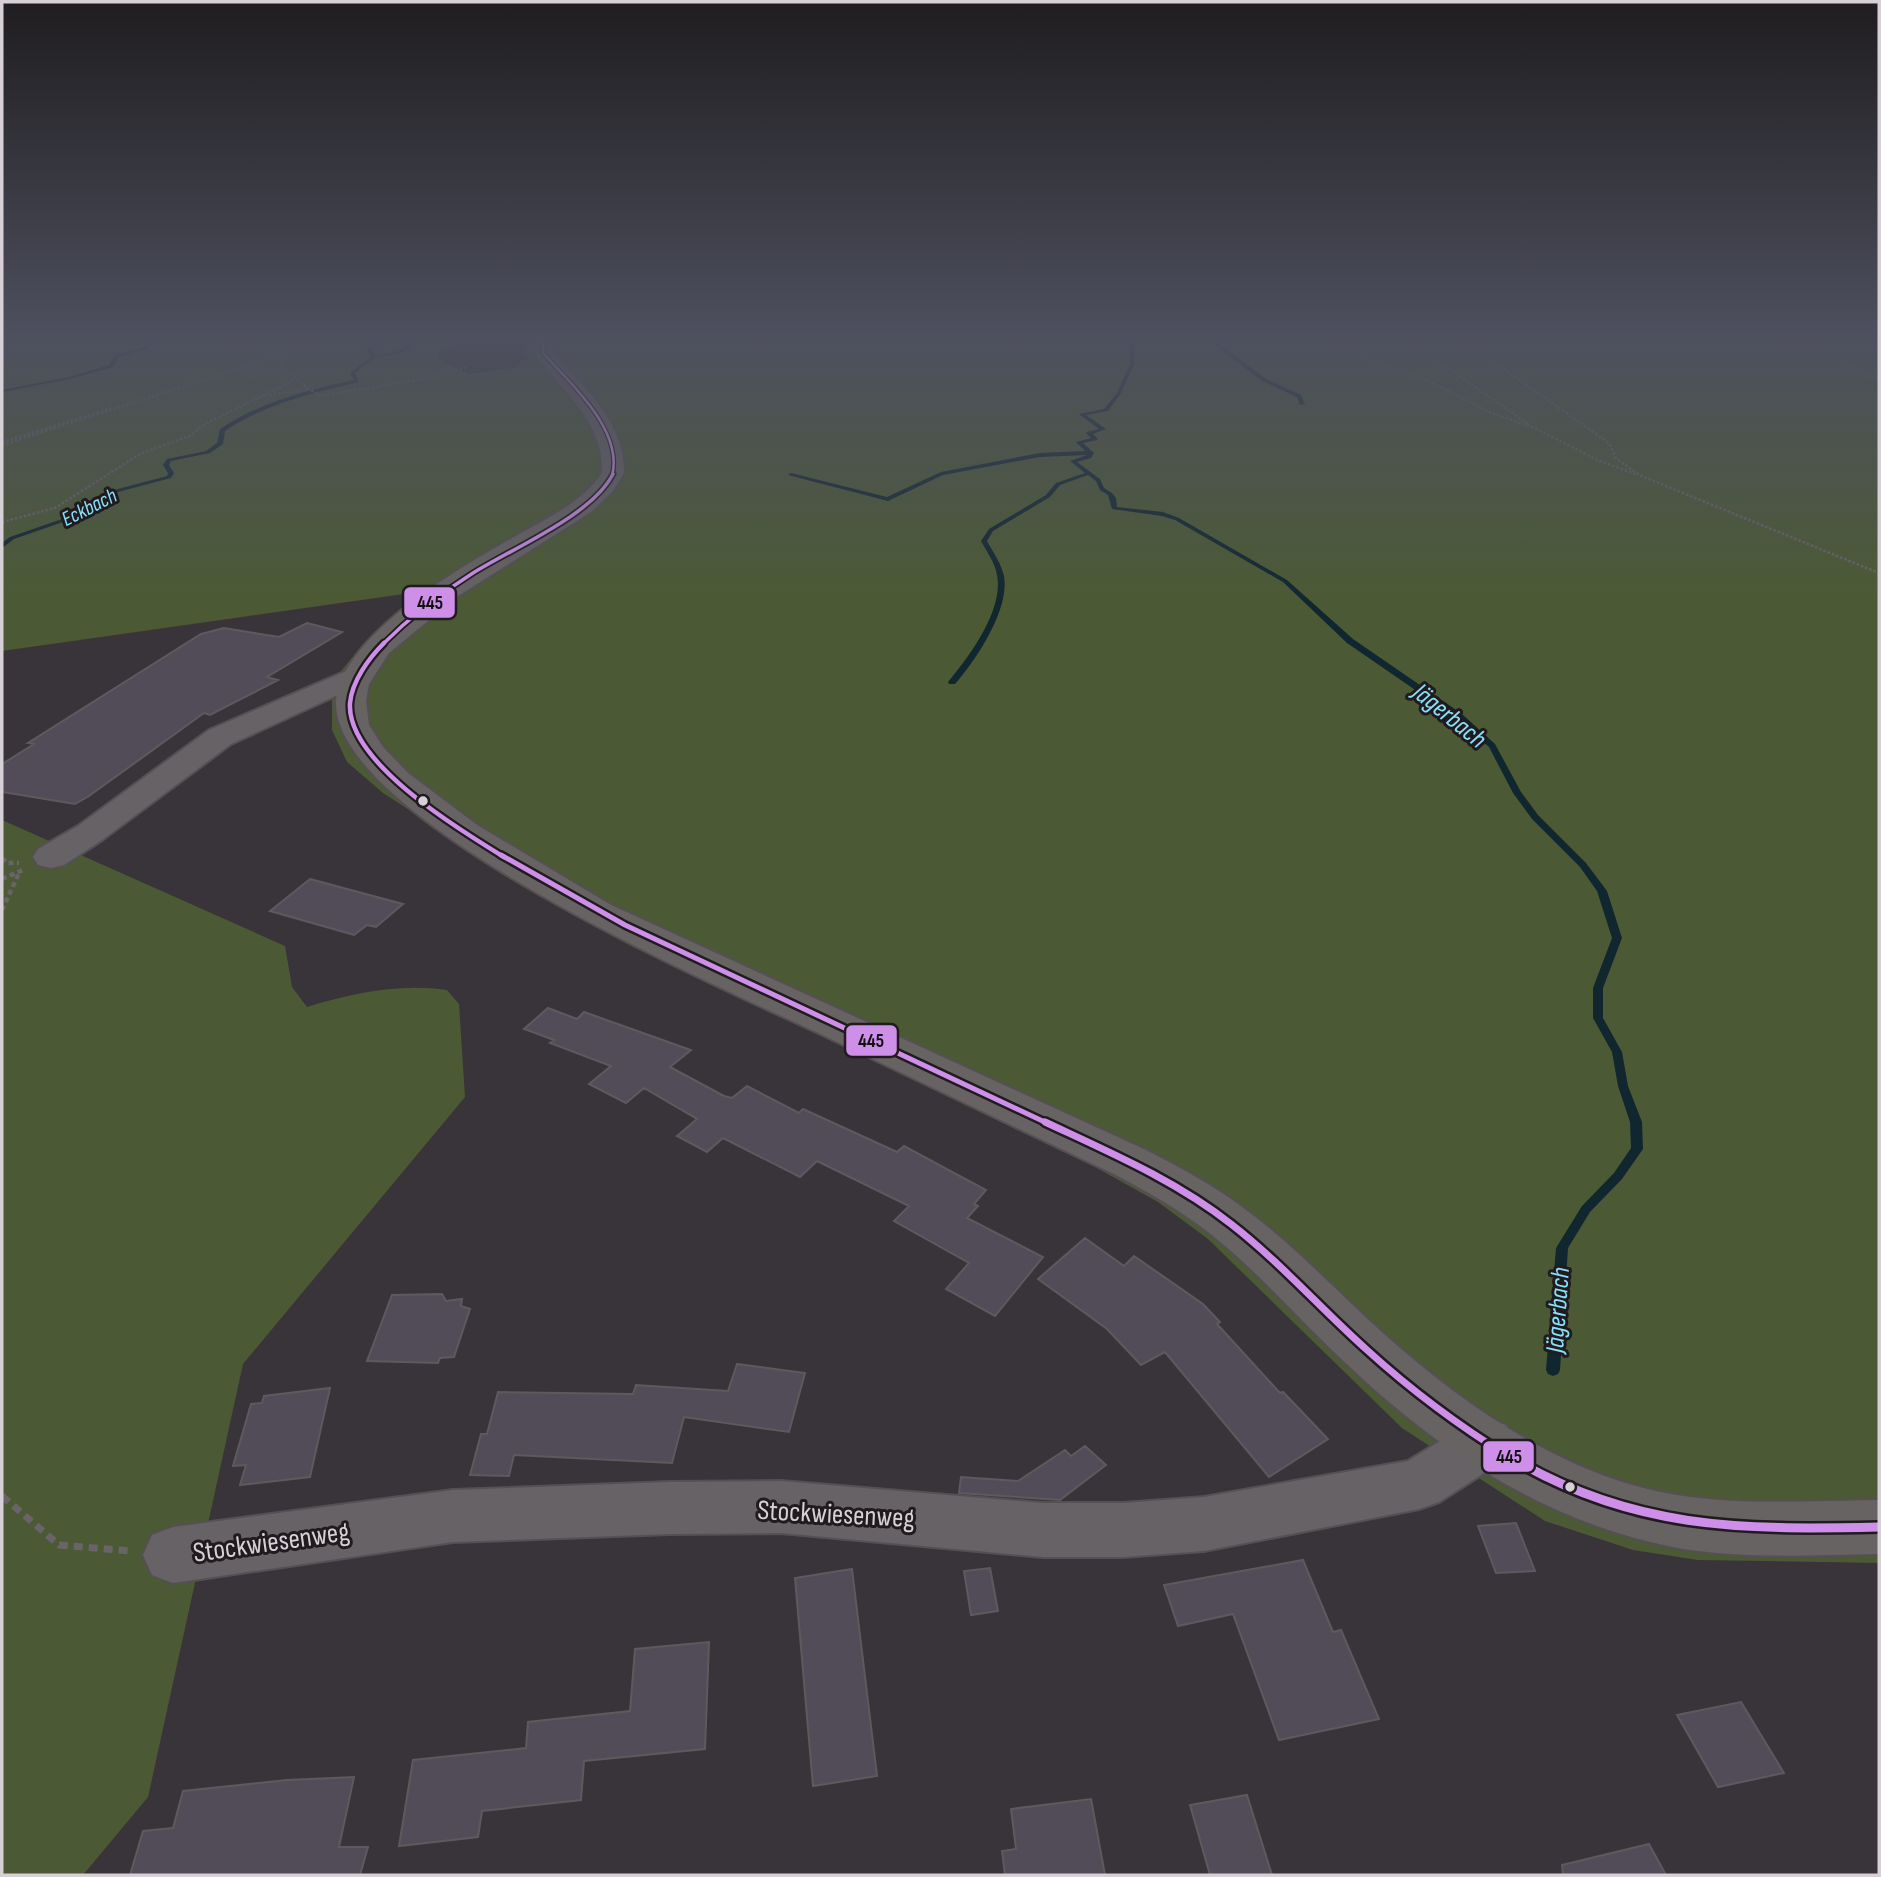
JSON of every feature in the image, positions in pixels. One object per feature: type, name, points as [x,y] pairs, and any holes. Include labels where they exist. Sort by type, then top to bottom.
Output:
[{"type":"main road","points":[[603,428],[614,465],[609,480],[592,499],[492,561],[404,625],[377,647],[358,675],[351,697],[351,718],[355,730],[373,756],[399,781],[479,840],[550,887],[636,932],[1130,1162],[1185,1191],[1260,1249],[1412,1391],[1486,1442],[1566,1488],[1658,1518],[1724,1527],[1879,1527]]},
{"type":"street","points":[[51,858],[90,833],[220,737],[358,675]]},
{"type":"street","name":"Stockwiesenweg","points":[[173,1555],[453,1516],[670,1508],[781,1507],[885,1514],[1043,1530],[1123,1530],[1204,1524],[1419,1484],[1486,1442]]},
{"type":"path","points":[[2,443],[49,428]]},
{"type":"path","points":[[2,443],[51,428]]},
{"type":"path","points":[[2,522],[55,508],[140,454],[192,435],[199,428]]},
{"type":"path","points":[[1535,428],[1597,460],[1879,573]]},
{"type":"path","points":[[1587,428],[1609,443],[1616,458],[1639,475]]},
{"type":"path","points":[[2,910],[20,871]]},
{"type":"path","points":[[2,1496],[59,1545],[173,1555]]},
{"type":"green space","points":[[2,428],[1879,428],[1879,1563],[1698,1560],[1633,1550],[1545,1521],[1402,1428],[1208,1239],[1158,1202],[989,1108],[633,947],[558,906],[383,793],[347,762],[332,730],[332,692],[337,676],[361,647],[391,624],[453,587],[2,651]]},
{"type":"green space","points":[[2,820],[285,946],[292,987],[307,1007],[341,997],[412,988],[447,990],[459,1004],[465,1097],[243,1364],[148,1797],[83,1875],[2,1875]]},
{"type":"building","points":[[307,623],[342,632],[267,677],[278,680],[210,715],[204,713],[75,804],[2,792],[2,764],[34,744],[28,743],[201,634],[224,628],[279,637]]},
{"type":"building","points":[[310,879],[403,904],[376,927],[367,925],[354,935],[270,911]]},
{"type":"building","points":[[548,1008],[577,1019],[584,1012],[691,1050],[670,1067],[724,1096],[732,1098],[747,1086],[799,1113],[803,1109],[897,1152],[904,1146],[986,1190],[974,1204],[978,1206],[967,1218],[1043,1257],[995,1316],[946,1289],[969,1263],[894,1221],[909,1206],[817,1161],[800,1177],[723,1138],[707,1152],[677,1136],[697,1119],[644,1088],[626,1103],[589,1084],[611,1066],[550,1043],[554,1040],[524,1029]]},
{"type":"building","points":[[1085,1238],[1124,1266],[1134,1256],[1203,1304],[1220,1322],[1217,1324],[1280,1393],[1283,1392],[1328,1439],[1269,1477],[1165,1352],[1141,1365],[1107,1329],[1038,1279]]},
{"type":"building","points":[[442,1294],[446,1301],[462,1299],[461,1306],[470,1309],[454,1357],[440,1358],[438,1363],[367,1361],[392,1295]]},
{"type":"building","points":[[737,1364],[805,1373],[789,1432],[684,1417],[672,1463],[514,1455],[509,1476],[470,1475],[481,1434],[487,1434],[498,1392],[633,1394],[636,1385],[728,1391]]},
{"type":"building","points":[[330,1388],[310,1477],[240,1485],[246,1465],[233,1466],[251,1404],[262,1403],[264,1396]]},
{"type":"building","points":[[1085,1446],[1106,1465],[1060,1500],[959,1493],[961,1477],[1018,1481],[1065,1450],[1071,1456]]},
{"type":"building","points":[[1516,1523],[1535,1571],[1496,1573],[1478,1526]]},
{"type":"building","points":[[1303,1560],[1333,1632],[1341,1630],[1379,1719],[1279,1740],[1233,1614],[1178,1626],[1164,1585]]},
{"type":"building","points":[[990,1568],[998,1611],[971,1615],[964,1571]]},
{"type":"building","points":[[852,1569],[877,1776],[813,1786],[795,1578]]},
{"type":"building","points":[[709,1642],[705,1749],[584,1761],[581,1800],[482,1811],[478,1837],[399,1846],[413,1760],[526,1748],[528,1722],[630,1711],[635,1649]]},
{"type":"building","points":[[1741,1702],[1784,1773],[1718,1787],[1677,1715]]},
{"type":"building","points":[[354,1777],[339,1847],[368,1847],[360,1875],[130,1875],[143,1831],[173,1828],[183,1791],[287,1780]]},
{"type":"building","points":[[1247,1795],[1272,1875],[1210,1875],[1190,1805]]},
{"type":"building","points":[[1091,1799],[1105,1875],[1005,1875],[1002,1851],[1016,1849],[1011,1809]]},
{"type":"building","points":[[1649,1844],[1666,1875],[1563,1875],[1562,1865]]},
{"type":"waterway","name":"Eckbach","points":[[2,546],[12,538],[87,512],[116,491],[169,477],[171,473],[166,465],[169,460],[208,452],[220,444],[222,430],[226,428]]},
{"type":"waterway","name":"Jägerbach","points":[[1090,453],[1079,442],[1095,439],[1089,433],[1103,429],[1101,428]]},
{"type":"waterway","points":[[791,475],[888,499],[941,474],[1040,455],[1087,453]]},
{"type":"waterway","name":"Jägerbach","points":[[1091,453],[1089,457],[1073,461],[1098,480],[1102,489],[1113,498],[1114,508],[1163,514],[1177,519],[1285,581],[1350,641],[1459,716],[1492,746],[1517,793],[1535,817],[1583,865],[1602,891],[1617,938],[1598,988],[1598,1018],[1617,1052],[1623,1086],[1636,1122],[1637,1149],[1618,1176],[1586,1209],[1562,1248],[1553,1370]]},
{"type":"waterway","points":[[952,682],[969,662],[985,636],[1000,594],[1001,576],[984,541],[991,530],[1048,496],[1058,484],[1087,474]]},
{"type":"transit line","name":"445","points":[[602,428],[614,458],[613,473],[598,495],[572,515],[467,576],[436,598],[378,648],[359,676],[350,703],[355,730],[373,757],[396,780],[434,810],[534,876],[625,925],[1130,1162],[1182,1190],[1248,1238],[1365,1349],[1436,1408],[1473,1435],[1552,1480],[1594,1498],[1683,1522],[1756,1529],[1879,1527]]}]
